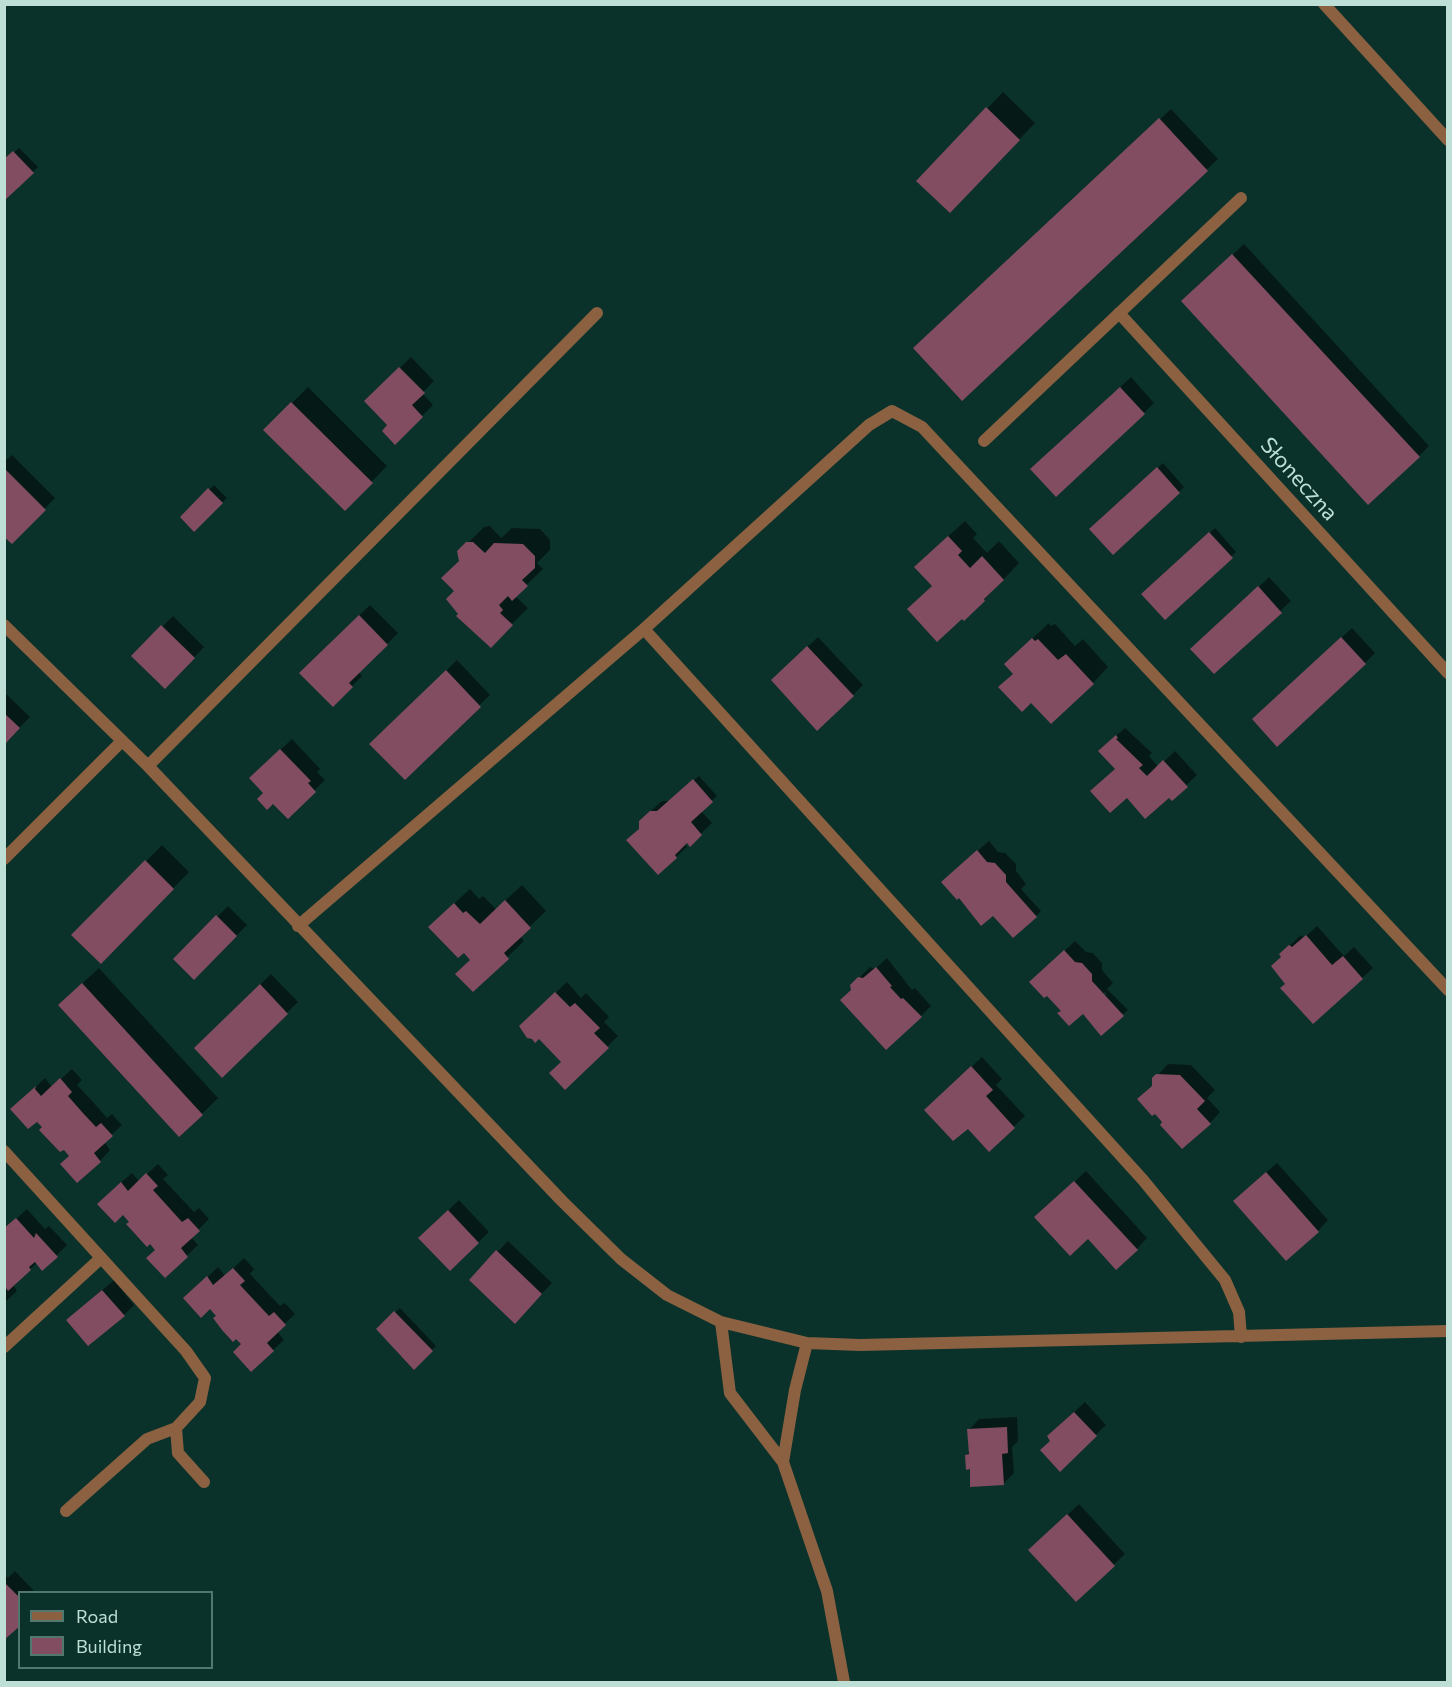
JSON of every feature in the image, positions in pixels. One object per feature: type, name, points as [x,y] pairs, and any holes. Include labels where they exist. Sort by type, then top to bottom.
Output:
[{"type":"street","points":[[1324,4],[1448,140]]},
{"type":"street","points":[[984,441],[1241,198]]},
{"type":"street","points":[[148,766],[597,313]]},
{"type":"street","name":"Słoneczna","points":[[1119,313],[1448,673]]},
{"type":"street","points":[[298,926],[644,629],[869,425],[892,411],[922,427],[1448,990]]},
{"type":"street","points":[[4,625],[148,766],[298,926],[562,1201],[621,1259],[667,1295],[721,1322],[807,1343],[860,1346],[1448,1331]]},
{"type":"street","points":[[644,629],[1143,1180],[1225,1280],[1239,1312],[1241,1337]]},
{"type":"street","points":[[4,859],[122,741]]},
{"type":"street","points":[[4,1151],[186,1351],[205,1378],[200,1402],[176,1428],[147,1439],[66,1511]]},
{"type":"street","points":[[4,1347],[101,1258]]},
{"type":"street","points":[[721,1322],[730,1393],[783,1462],[827,1591],[844,1683]]},
{"type":"street","points":[[783,1462],[795,1390],[807,1343]]},
{"type":"street","points":[[176,1428],[178,1453],[204,1482]]},
{"type":"building","points":[[986,107],[1020,140],[950,213],[916,181]]},
{"type":"building","points":[[1159,118],[1208,171],[962,401],[913,348]]},
{"type":"building","points":[[13,151],[34,173],[4,201],[4,159]]},
{"type":"building","points":[[1232,254],[1420,457],[1368,505],[1181,301]]},
{"type":"building","points":[[399,367],[425,393],[412,405],[423,417],[395,445],[382,431],[387,425],[364,401]]},
{"type":"building","points":[[1120,387],[1145,414],[1056,497],[1030,469]]},
{"type":"building","points":[[291,402],[373,483],[345,511],[263,430]]},
{"type":"building","points":[[1157,467],[1180,493],[1113,555],[1089,529]]},
{"type":"building","points":[[4,468],[46,510],[12,544],[4,537]]},
{"type":"building","points":[[208,488],[223,503],[194,532],[180,517]]},
{"type":"building","points":[[1209,532],[1233,558],[1165,620],[1141,594]]},
{"type":"building","points":[[948,536],[962,551],[958,555],[970,568],[982,556],[1004,580],[964,621],[962,619],[937,642],[907,609],[932,586],[914,567]]},
{"type":"building","points":[[466,542],[473,542],[485,553],[494,543],[523,544],[535,556],[535,568],[522,580],[528,586],[512,601],[508,596],[499,605],[503,610],[500,613],[513,625],[491,648],[456,616],[458,614],[446,599],[454,591],[441,578],[459,561],[457,551]]},
{"type":"building","points":[[1258,586],[1282,613],[1214,674],[1190,649]]},
{"type":"building","points":[[359,615],[388,645],[349,683],[353,687],[333,707],[299,673]]},
{"type":"building","points":[[161,625],[195,658],[165,689],[131,656]]},
{"type":"building","points":[[1341,637],[1366,664],[1277,747],[1252,719]]},
{"type":"building","points":[[1032,638],[1035,641],[1038,639],[1058,660],[1066,654],[1094,684],[1051,724],[1031,703],[1022,712],[998,687],[1013,674],[1004,664]]},
{"type":"building","points":[[807,646],[854,696],[817,731],[771,680]]},
{"type":"building","points":[[446,670],[481,707],[405,780],[369,744]]},
{"type":"building","points":[[4,713],[20,728],[4,745]]},
{"type":"building","points":[[1116,735],[1118,738],[1116,739],[1143,765],[1139,768],[1147,776],[1163,760],[1188,787],[1172,801],[1169,798],[1145,819],[1127,798],[1110,813],[1090,791],[1115,769],[1098,751]]},
{"type":"building","points":[[280,749],[311,781],[308,783],[316,792],[288,819],[273,804],[267,810],[257,799],[263,793],[249,778]]},
{"type":"building","points":[[693,779],[713,802],[691,822],[702,835],[690,847],[687,843],[675,855],[677,858],[658,875],[626,840],[639,829],[639,821],[650,811],[657,811]]},
{"type":"building","points":[[977,850],[987,862],[995,863],[1006,875],[1006,882],[1037,917],[1013,938],[993,916],[981,926],[959,898],[957,900],[941,882]]},
{"type":"building","points":[[145,860],[174,889],[101,964],[71,935]]},
{"type":"building","points":[[505,900],[531,928],[504,953],[509,959],[473,992],[455,974],[470,960],[464,953],[458,958],[428,927],[454,903],[463,913],[466,911],[480,924]]},
{"type":"building","points":[[216,915],[237,936],[194,980],[173,959]]},
{"type":"building","points":[[1306,935],[1332,965],[1343,956],[1363,979],[1313,1024],[1280,988],[1285,984],[1271,966],[1289,945],[1292,947]]},
{"type":"building","points":[[1064,950],[1075,962],[1082,963],[1092,974],[1092,981],[1124,1016],[1101,1036],[1083,1014],[1069,1026],[1057,1013],[1061,1011],[1029,982]]},
{"type":"building","points":[[876,967],[901,999],[903,998],[922,1017],[886,1050],[840,1000],[851,990],[850,985],[858,977],[863,978]]},
{"type":"building","points":[[82,983],[203,1115],[179,1137],[58,1005]]},
{"type":"building","points":[[260,984],[288,1014],[222,1078],[194,1048]]},
{"type":"building","points":[[555,992],[570,1007],[575,1003],[600,1028],[594,1033],[609,1048],[565,1090],[549,1073],[561,1062],[539,1039],[535,1043],[532,1039],[527,1038],[519,1026]]},
{"type":"building","points":[[971,1066],[993,1090],[986,1096],[1015,1128],[989,1152],[968,1129],[953,1141],[924,1110]]},
{"type":"building","points":[[1156,1074],[1180,1075],[1205,1101],[1197,1109],[1211,1124],[1182,1149],[1160,1125],[1162,1122],[1155,1114],[1152,1116],[1137,1099],[1152,1086],[1152,1078]]},
{"type":"building","points":[[60,1078],[72,1092],[68,1096],[82,1112],[96,1127],[101,1123],[113,1136],[94,1153],[101,1162],[77,1183],[60,1164],[69,1156],[64,1150],[60,1152],[39,1130],[42,1127],[37,1122],[28,1129],[10,1109],[36,1086],[35,1089],[41,1096]]},
{"type":"building","points":[[1266,1172],[1319,1232],[1286,1261],[1233,1201]]},
{"type":"building","points":[[146,1173],[158,1186],[153,1190],[182,1222],[188,1218],[200,1231],[181,1248],[188,1257],[165,1278],[146,1258],[155,1250],[150,1244],[147,1247],[126,1224],[129,1222],[123,1215],[115,1223],[97,1204],[121,1182],[128,1191]]},
{"type":"building","points":[[1074,1181],[1138,1250],[1116,1270],[1088,1239],[1070,1256],[1034,1217]]},
{"type":"building","points":[[448,1210],[479,1243],[450,1271],[418,1238]]},
{"type":"building","points":[[16,1218],[34,1238],[36,1233],[58,1257],[42,1271],[35,1262],[29,1267],[31,1270],[8,1291],[6,1288],[4,1290],[4,1237],[6,1235],[4,1228]]},
{"type":"building","points":[[496,1250],[542,1294],[515,1324],[469,1280]]},
{"type":"building","points":[[233,1268],[245,1281],[240,1285],[269,1316],[274,1312],[286,1325],[267,1343],[274,1351],[251,1372],[233,1352],[241,1344],[236,1339],[233,1342],[222,1330],[213,1318],[216,1316],[210,1309],[201,1318],[183,1298],[207,1276],[213,1285]]},
{"type":"building","points":[[102,1290],[125,1316],[88,1346],[66,1320]]},
{"type":"building","points":[[394,1311],[433,1351],[414,1370],[376,1329]]},
{"type":"building","points":[[1074,1412],[1097,1436],[1060,1472],[1040,1450],[1050,1441],[1047,1436]]},
{"type":"building","points":[[1007,1427],[1008,1453],[1002,1454],[1004,1485],[970,1487],[970,1469],[966,1470],[965,1455],[969,1454],[967,1429]]},
{"type":"building","points":[[1067,1514],[1115,1566],[1076,1602],[1028,1550]]},
{"type":"building","points":[[4,1582],[18,1596],[18,1628],[4,1640]]}]
